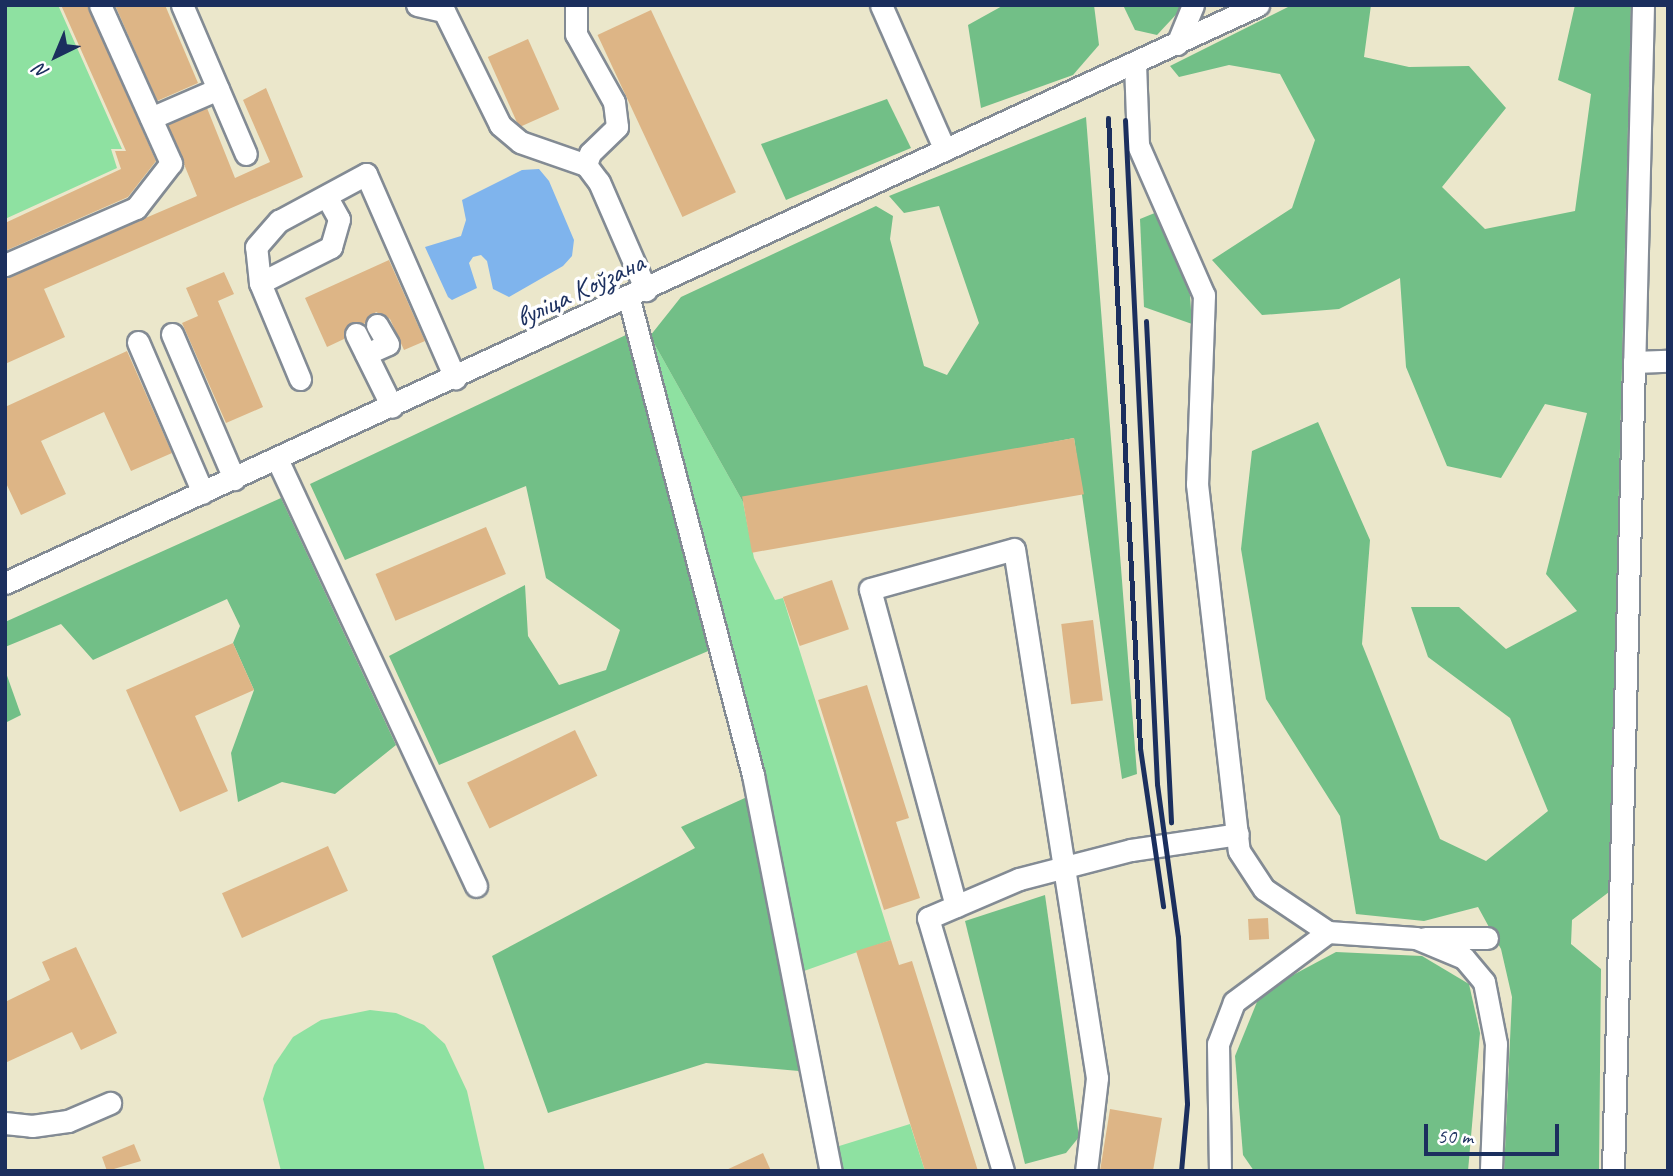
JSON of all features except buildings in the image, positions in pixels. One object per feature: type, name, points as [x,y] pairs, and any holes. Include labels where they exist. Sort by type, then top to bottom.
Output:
[{"type":"street","points":[[5,265],[136,208],[171,163],[100,5]]},
{"type":"street","points":[[182,5],[246,154]]},
{"type":"street","points":[[417,5],[444,11],[500,125],[520,142],[586,165],[599,182],[637,295],[753,775],[831,1171]]},
{"type":"street","points":[[576,5],[576,34],[614,102],[617,127],[590,153],[586,165]]},
{"type":"street","points":[[881,5],[945,150]]},
{"type":"street","points":[[1177,44],[1194,5]]},
{"type":"street","name":"вуліца Коўзана","points":[[5,583],[637,295],[1258,5]]},
{"type":"street","points":[[1613,1171],[1643,5]]},
{"type":"street","points":[[1135,63],[1139,145],[1204,295],[1197,484],[1239,851],[1264,889],[1328,932],[1416,938],[1487,938]]},
{"type":"street","points":[[151,118],[218,89]]},
{"type":"street","points":[[300,379],[260,283],[256,247],[279,221],[366,173],[455,378]]},
{"type":"street","points":[[260,283],[331,247],[339,219],[326,196]]},
{"type":"street","points":[[366,354],[388,344],[377,324]]},
{"type":"street","points":[[172,334],[234,479]]},
{"type":"street","points":[[356,334],[392,407]]},
{"type":"street","points":[[138,342],[203,493]]},
{"type":"street","points":[[1634,362],[1668,361]]},
{"type":"street","points":[[277,459],[476,886]]},
{"type":"street","points":[[956,906],[870,589],[1014,549],[1097,1079],[1086,1171]]},
{"type":"street","points":[[1003,1171],[928,918],[1019,879],[1131,850],[1238,834]]},
{"type":"street","points":[[1220,1171],[1218,1044],[1234,1002],[1328,932]]},
{"type":"street","points":[[1416,938],[1464,958],[1484,982],[1496,1044],[1491,1171]]},
{"type":"street","points":[[5,1123],[32,1126],[68,1121],[110,1102]]},
{"type":"green space","points":[[5,5],[58,5],[122,149],[111,149],[117,168],[5,219]]},
{"type":"green space","points":[[1004,5],[1094,5],[1099,45],[1073,75],[981,108],[968,25]]},
{"type":"green space","points":[[1123,5],[1184,6],[1157,35],[1135,30]]},
{"type":"green space","points":[[1292,5],[1371,5],[1364,57],[1409,67],[1469,66],[1506,108],[1442,187],[1485,229],[1575,211],[1591,94],[1558,80],[1575,5],[1631,5],[1609,892],[1572,920],[1571,944],[1601,969],[1599,1171],[1504,1171],[1512,997],[1501,949],[1478,907],[1424,921],[1356,914],[1340,816],[1266,699],[1241,549],[1252,451],[1318,422],[1370,540],[1362,644],[1440,839],[1486,861],[1548,811],[1510,718],[1428,657],[1411,607],[1459,607],[1506,649],[1577,611],[1546,574],[1587,413],[1545,404],[1501,478],[1447,466],[1406,367],[1400,278],[1339,309],[1262,315],[1212,260],[1292,208],[1315,140],[1280,74],[1229,65],[1179,77],[1170,66]]},
{"type":"green space","points":[[887,99],[911,148],[786,200],[761,144]]},
{"type":"green space","points":[[1086,117],[1137,774],[1122,779],[1074,438],[743,502],[650,336],[681,297],[876,206],[893,216],[890,239],[924,366],[947,375],[979,323],[939,206],[904,213],[889,196]]},
{"type":"green space","points":[[1162,210],[1190,295],[1192,324],[1144,307],[1140,219]]},
{"type":"green space","points":[[628,334],[713,649],[439,765],[389,656],[525,585],[528,636],[559,685],[606,670],[620,630],[546,578],[526,486],[345,560],[310,484]]},
{"type":"green space","points":[[650,336],[743,502],[754,558],[775,600],[783,598],[891,940],[804,971],[753,728]]},
{"type":"green space","points":[[281,498],[396,745],[335,794],[282,782],[238,802],[231,753],[254,690],[233,643],[240,626],[227,599],[93,660],[61,624],[5,647],[5,622]]},
{"type":"green space","points":[[5,670],[21,715],[5,723]]},
{"type":"green space","points":[[747,797],[799,1071],[706,1063],[548,1113],[492,956],[695,848],[681,827]]},
{"type":"green space","points":[[1045,895],[1079,1137],[1066,1153],[1025,1164],[965,921]]},
{"type":"green space","points":[[1336,952],[1422,956],[1469,984],[1480,1033],[1468,1171],[1254,1171],[1243,1155],[1235,1056],[1261,992]]},
{"type":"green space","points":[[370,1010],[396,1013],[424,1025],[445,1044],[467,1091],[485,1171],[281,1171],[263,1099],[274,1065],[293,1037],[321,1020]]},
{"type":"green space","points":[[910,1124],[925,1171],[841,1171],[836,1147]]},
{"type":"water","points":[[539,169],[549,181],[574,240],[572,256],[563,266],[509,297],[493,289],[487,261],[481,255],[473,257],[469,263],[477,288],[452,300],[448,297],[425,247],[461,236],[466,220],[462,200],[522,170]]},
{"type":"railway","points":[[1108,118],[1140,748],[1163,906]]},
{"type":"railway","points":[[1125,120],[1157,784],[1178,937],[1187,1104],[1181,1171]]},
{"type":"railway","points":[[1146,321],[1171,822]]}]
